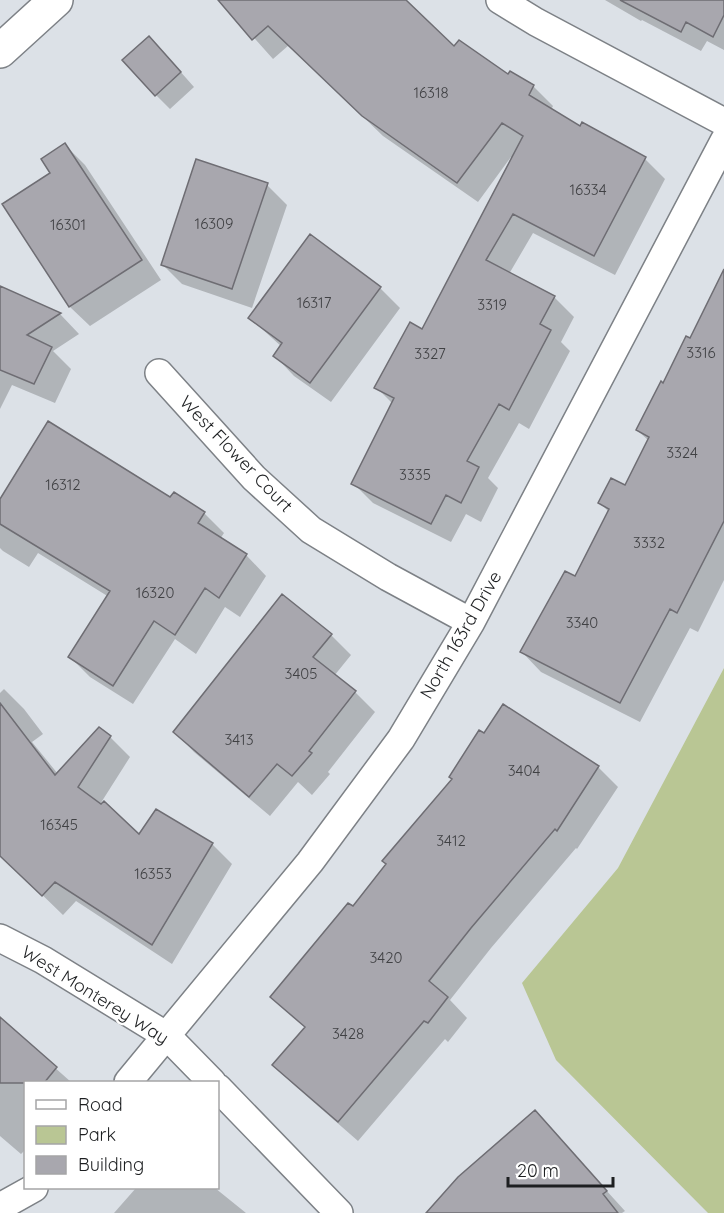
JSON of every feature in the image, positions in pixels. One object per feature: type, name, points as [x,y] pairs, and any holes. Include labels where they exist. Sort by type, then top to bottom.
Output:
[{"type":"street","points":[[0,51],[56,0]]},
{"type":"street","points":[[500,0],[536,22],[724,122]]},
{"type":"street","name":"North 163rd Drive","points":[[130,1081],[310,862],[401,740],[471,622],[724,141]]},
{"type":"street","name":"West Flower Court","points":[[159,373],[254,478],[311,530],[388,577],[471,622]]},
{"type":"street","name":"West Monterey Way","points":[[0,938],[43,960],[167,1036],[210,1081]]},
{"type":"street","points":[[219,1089],[339,1213]]},
{"type":"street","points":[[0,1207],[32,1189]]},
{"type":"green space","points":[[724,668],[724,1213],[708,1213],[556,1060],[522,983],[618,868]]},
{"type":"building","points":[[218,0],[406,0],[454,46],[459,40],[508,74],[510,71],[534,85],[529,95],[580,126],[582,122],[646,157],[594,256],[513,214],[486,260],[555,296],[540,324],[551,330],[509,410],[499,404],[467,461],[479,467],[461,503],[446,495],[431,524],[351,484],[394,398],[374,388],[410,322],[422,329],[523,136],[502,123],[457,183],[362,116],[268,26],[252,40]]},
{"type":"building","points":[[620,0],[724,0],[724,15],[713,37],[686,22],[681,32]]},
{"type":"building","points":[[149,36],[181,72],[155,96],[122,60]]},
{"type":"building","points":[[65,143],[142,260],[69,307],[2,204],[50,173],[41,159]]},
{"type":"building","points":[[196,159],[268,183],[232,289],[161,265]]},
{"type":"building","points":[[310,234],[381,287],[310,383],[273,356],[282,343],[248,318]]},
{"type":"building","points":[[724,269],[724,521],[677,613],[670,609],[620,703],[520,652],[565,571],[575,576],[609,509],[598,503],[611,478],[625,485],[649,437],[636,430],[686,336],[690,338]]},
{"type":"building","points":[[0,286],[61,313],[27,335],[52,347],[34,384],[0,370]]},
{"type":"building","points":[[48,421],[170,497],[174,492],[205,512],[198,523],[247,554],[219,598],[205,588],[175,635],[154,621],[113,686],[68,657],[110,591],[0,524],[0,499]]},
{"type":"building","points":[[282,594],[332,634],[313,657],[356,691],[309,751],[312,753],[292,776],[277,764],[249,797],[173,732]]},
{"type":"building","points":[[0,703],[55,775],[99,727],[111,736],[78,787],[101,804],[104,801],[139,834],[156,809],[213,843],[152,945],[55,882],[42,896],[0,856]]},
{"type":"building","points":[[503,704],[599,766],[557,831],[555,829],[429,981],[448,997],[428,1023],[424,1021],[338,1122],[272,1065],[305,1027],[270,997],[348,903],[353,906],[386,864],[382,861],[452,779],[449,777],[479,730],[484,733]]},
{"type":"building","points":[[0,1017],[57,1067],[46,1081],[0,1083]]},
{"type":"building","points":[[535,1110],[607,1191],[603,1194],[618,1213],[426,1213],[458,1177]]}]
